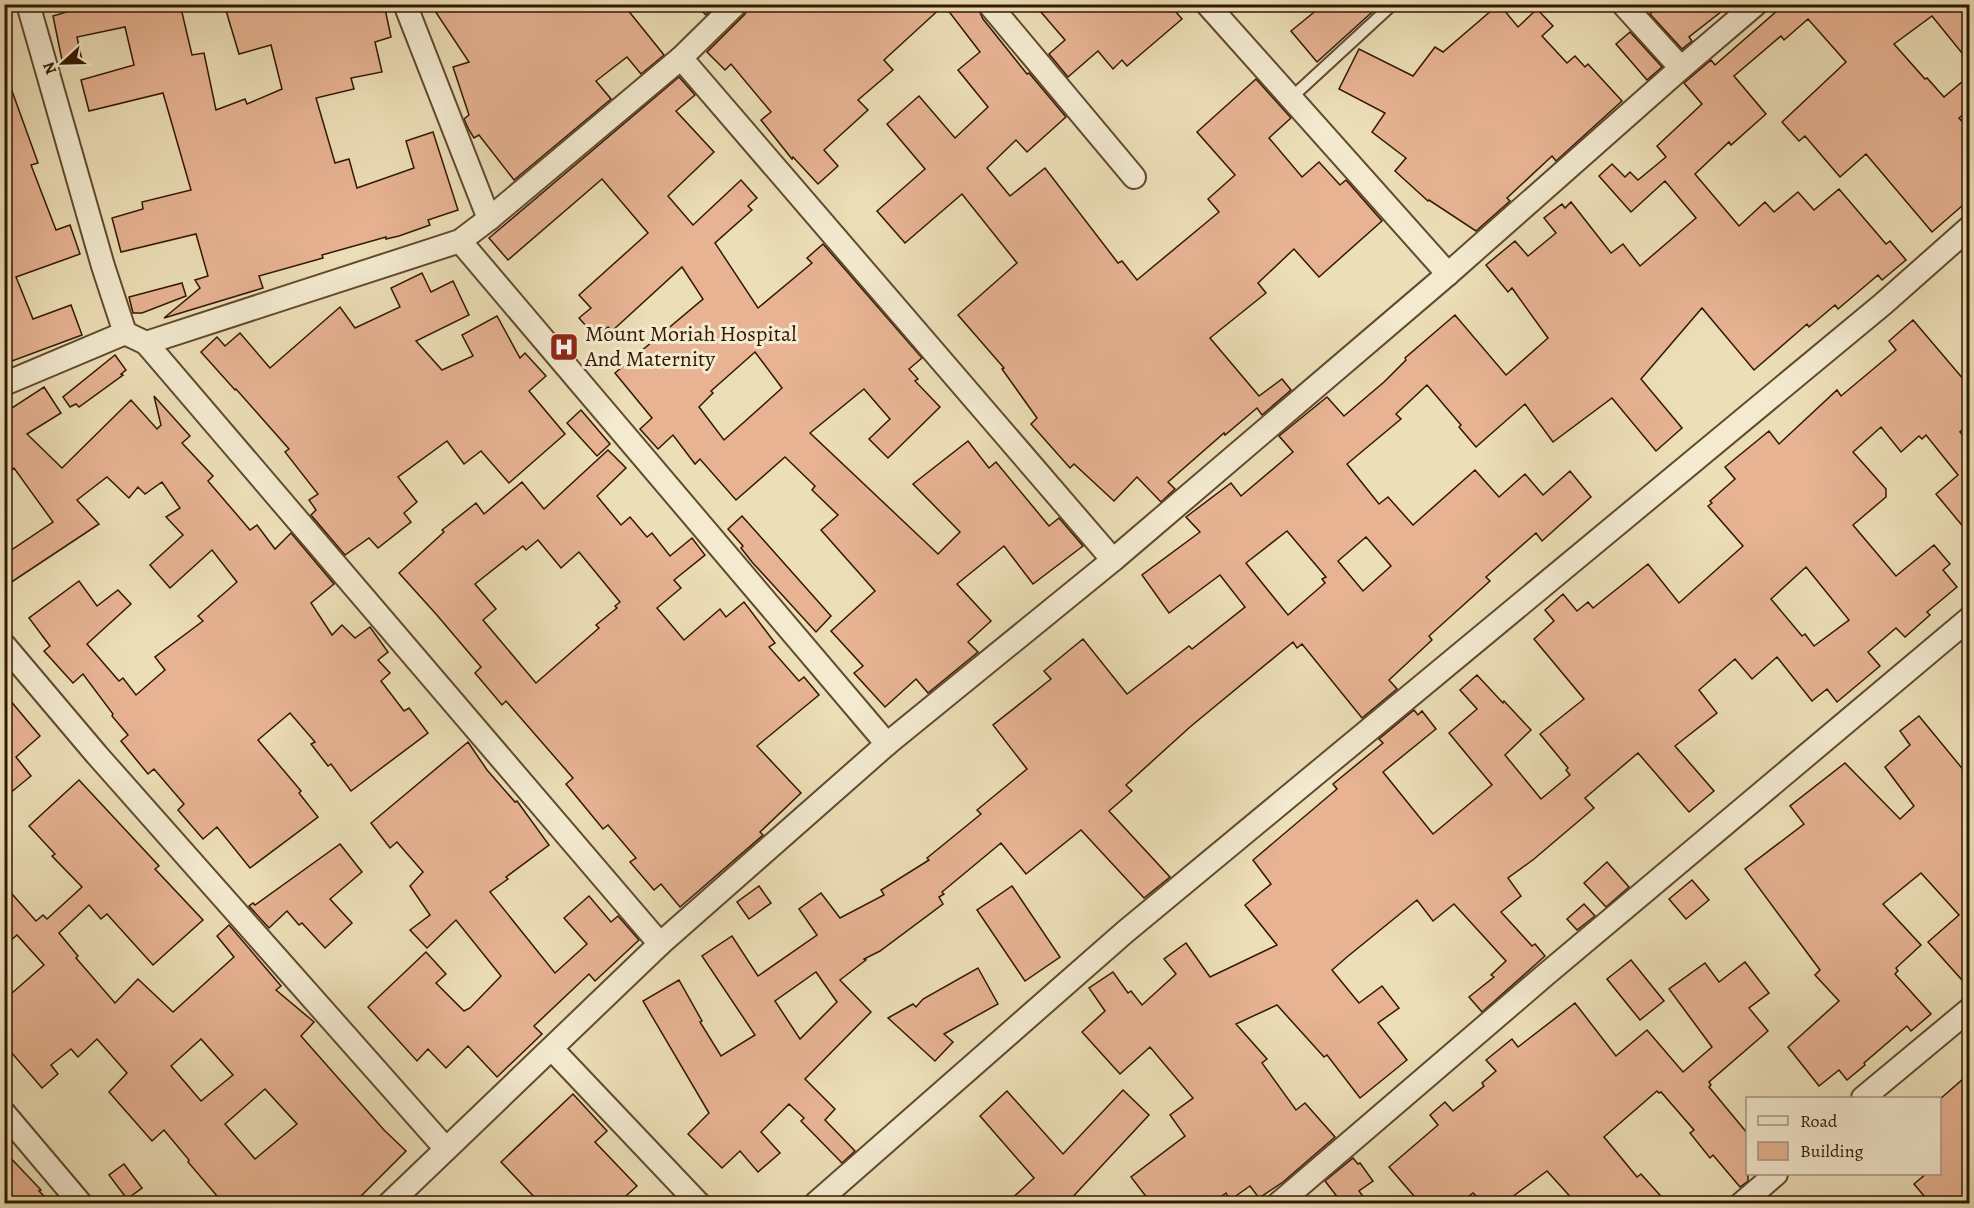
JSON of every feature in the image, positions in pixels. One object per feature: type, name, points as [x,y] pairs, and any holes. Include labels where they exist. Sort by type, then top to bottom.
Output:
[{"type":"street","points":[[28,4],[103,266],[125,333],[146,344],[660,944]]},
{"type":"street","points":[[405,4],[489,219]]},
{"type":"street","points":[[146,344],[460,241],[681,58],[736,4]]},
{"type":"street","points":[[989,4],[1134,177]]},
{"type":"street","points":[[1207,4],[1448,274]]},
{"type":"street","points":[[1623,4],[1681,68]]},
{"type":"street","points":[[389,1203],[660,944],[887,744],[1113,561],[1448,274],[1756,4]]},
{"type":"street","points":[[681,58],[1113,561]]},
{"type":"street","points":[[815,1203],[1125,932],[1856,326],[1970,227]]},
{"type":"street","points":[[460,241],[887,744]]},
{"type":"street","points":[[4,384],[125,333]]},
{"type":"street","points":[[1278,1203],[1970,618]]},
{"type":"street","points":[[4,645],[105,764],[446,1149]]},
{"type":"street","points":[[1864,1097],[1970,1009]]},
{"type":"street","points":[[552,1048],[699,1203]]},
{"type":"street","points":[[4,1113],[81,1203]]},
{"type":"street","points":[[1742,1203],[1774,1175]]},
{"type":"lane","points":[[1291,98],[1393,4]]},
{"type":"building","points":[[93,4],[180,4],[192,55],[204,53],[216,110],[245,99],[247,104],[282,89],[271,45],[239,54],[224,4],[384,4],[391,37],[375,42],[382,72],[351,78],[354,89],[316,98],[335,163],[349,159],[357,188],[414,168],[406,141],[433,132],[458,210],[428,220],[430,225],[399,236],[386,239],[386,237],[322,255],[323,258],[259,276],[263,288],[164,318],[200,288],[195,280],[208,276],[196,234],[121,252],[112,218],[143,209],[142,202],[191,190],[163,93],[89,111],[81,80],[134,65],[125,27],[77,37],[82,61],[63,65],[53,16]]},
{"type":"building","points":[[445,4],[623,4],[664,55],[641,74],[627,57],[596,81],[611,99],[514,180],[479,135],[474,138],[464,119],[469,115],[453,67],[469,62],[435,11]]},
{"type":"building","points":[[694,4],[716,4],[706,15]]},
{"type":"building","points":[[749,4],[976,4],[983,19],[1027,74],[1029,73],[1066,117],[1027,152],[1016,140],[987,168],[1010,196],[1045,168],[1118,263],[1122,261],[1137,280],[1219,212],[1208,199],[1235,175],[1197,132],[1256,79],[1291,118],[1269,138],[1302,177],[1319,162],[1340,185],[1346,180],[1382,221],[1319,277],[1294,249],[1258,283],[1266,293],[1210,338],[1259,396],[1282,379],[1291,390],[1262,415],[1257,408],[1225,435],[1224,433],[1168,482],[1175,489],[1161,502],[1137,477],[1114,501],[1074,464],[1070,468],[1031,424],[1037,418],[1002,369],[1004,368],[958,315],[1017,263],[962,194],[905,243],[877,211],[925,169],[887,124],[919,96],[955,138],[988,107],[958,70],[980,52],[944,5],[884,60],[893,70],[858,100],[868,110],[824,150],[838,166],[818,184],[793,157],[792,159],[761,120],[771,112],[731,64],[725,70],[707,52],[745,14]]},
{"type":"building","points":[[1034,4],[1169,4],[1182,19],[1127,66],[1122,60],[1113,69],[1098,51],[1068,77],[1049,54],[1065,40]]},
{"type":"building","points":[[1324,4],[1381,4],[1317,62],[1291,31]]},
{"type":"building","points":[[1499,4],[1518,27],[1537,9],[1553,26],[1542,36],[1567,63],[1575,56],[1585,67],[1588,64],[1622,101],[1556,161],[1552,156],[1507,198],[1510,201],[1476,231],[1428,201],[1395,171],[1406,158],[1372,132],[1385,113],[1339,89],[1359,49],[1413,76],[1435,47],[1443,52]]},
{"type":"building","points":[[1660,4],[1731,4],[1689,37],[1692,41],[1682,49],[1650,14]]},
{"type":"building","points":[[1785,4],[1970,4],[1970,63],[1932,16],[1894,44],[1944,97],[1970,75],[1970,109],[1959,118],[1970,130],[1970,199],[1932,232],[1866,154],[1840,177],[1805,136],[1799,141],[1782,122],[1846,62],[1808,19],[1784,40],[1781,36],[1734,76],[1766,114],[1731,145],[1729,142],[1695,174],[1739,226],[1765,202],[1774,212],[1798,192],[1814,210],[1839,189],[1886,244],[1890,241],[1906,260],[1882,280],[1878,275],[1838,309],[1835,305],[1809,327],[1807,324],[1754,370],[1702,308],[1641,379],[1682,428],[1656,451],[1612,398],[1553,442],[1525,404],[1476,447],[1459,427],[1461,425],[1427,385],[1396,414],[1401,419],[1347,464],[1379,504],[1388,497],[1413,525],[1475,470],[1499,497],[1525,474],[1543,495],[1570,471],[1591,497],[1542,541],[1536,533],[1486,577],[1490,581],[1429,636],[1432,640],[1389,680],[1397,689],[1362,718],[1302,644],[1297,648],[1293,642],[1190,727],[1126,785],[1132,791],[1109,811],[1170,877],[1144,898],[1081,830],[1026,874],[1001,843],[942,892],[944,894],[939,897],[943,904],[880,951],[864,959],[866,960],[840,980],[871,1012],[805,1079],[835,1109],[825,1120],[855,1151],[842,1163],[801,1121],[804,1118],[789,1104],[761,1132],[780,1153],[758,1172],[740,1151],[722,1168],[688,1134],[709,1113],[643,1001],[679,980],[702,1021],[700,1022],[721,1056],[755,1035],[702,956],[732,936],[758,976],[817,935],[799,909],[821,893],[840,918],[884,895],[881,890],[929,860],[927,858],[981,814],[977,810],[1027,769],[993,725],[1051,679],[1044,671],[1083,639],[1127,694],[1189,646],[1192,649],[1245,607],[1220,575],[1169,613],[1142,575],[1200,532],[1186,517],[1231,483],[1241,496],[1293,452],[1279,436],[1327,397],[1344,416],[1384,382],[1406,360],[1405,358],[1455,315],[1506,375],[1548,338],[1512,288],[1508,292],[1486,265],[1515,241],[1528,256],[1556,233],[1544,218],[1562,204],[1565,208],[1571,202],[1611,253],[1623,244],[1640,266],[1696,218],[1665,181],[1631,212],[1599,176],[1612,164],[1625,177],[1630,172],[1638,180],[1666,157],[1657,146],[1702,104],[1684,83],[1711,60],[1715,65]],"holes":[[[1287,531],[1326,577],[1322,579],[1325,583],[1288,615],[1246,563]],[[1366,537],[1391,566],[1363,591],[1338,561]],[[816,972],[837,1002],[800,1039],[775,1001]]]},
{"type":"building","points":[[1630,32],[1662,67],[1647,80],[1616,44]]},
{"type":"building","points":[[4,77],[7,77],[38,163],[31,165],[56,230],[70,225],[80,254],[16,277],[33,319],[71,305],[82,335],[4,364]]},
{"type":"building","points":[[679,77],[695,95],[676,111],[714,152],[668,196],[693,225],[741,180],[757,198],[748,206],[752,210],[715,243],[758,308],[812,263],[807,258],[823,244],[922,358],[909,369],[918,379],[915,381],[940,407],[888,458],[869,439],[890,419],[864,389],[810,433],[938,554],[960,532],[913,484],[968,441],[989,468],[996,462],[1049,526],[1059,518],[1083,546],[1033,584],[1004,546],[957,584],[991,621],[968,642],[978,652],[928,693],[916,679],[885,707],[854,673],[863,666],[831,631],[875,591],[821,530],[838,515],[812,490],[815,486],[785,457],[736,500],[700,459],[695,464],[673,435],[658,449],[640,429],[652,418],[615,373],[703,299],[682,267],[612,331],[608,327],[596,337],[579,318],[591,308],[579,295],[648,233],[602,179],[508,260],[489,238]],"holes":[[[755,352],[782,388],[724,440],[699,407],[713,393],[711,391]]]},
{"type":"building","points":[[422,273],[431,292],[453,281],[469,315],[416,341],[442,370],[473,356],[462,335],[497,316],[520,358],[525,353],[546,376],[529,391],[565,434],[509,483],[481,451],[464,464],[447,441],[398,477],[417,502],[404,513],[411,522],[378,548],[369,538],[345,555],[311,515],[316,510],[309,500],[318,494],[285,452],[289,449],[201,352],[217,337],[225,346],[240,333],[270,368],[340,307],[355,328],[400,307],[391,288]]},
{"type":"building","points":[[182,283],[186,296],[142,313],[133,313],[129,297]]},
{"type":"building","points":[[1913,320],[1970,387],[1970,424],[1960,432],[1970,445],[1970,535],[1936,494],[1958,475],[1926,435],[1922,439],[1919,436],[1901,452],[1881,427],[1853,452],[1886,489],[1886,497],[1853,525],[1896,576],[1934,545],[1950,564],[1943,570],[1957,587],[1927,612],[1930,615],[1905,637],[1896,628],[1868,652],[1880,666],[1837,702],[1827,689],[1812,701],[1777,657],[1752,679],[1735,659],[1699,690],[1717,713],[1675,746],[1714,791],[1689,812],[1638,753],[1585,798],[1594,808],[1508,878],[1521,896],[1501,912],[1532,946],[1535,944],[1545,956],[1482,1012],[1469,997],[1494,977],[1491,975],[1506,961],[1454,904],[1433,921],[1417,900],[1347,957],[1332,970],[1359,1003],[1382,986],[1399,1008],[1378,1023],[1407,1060],[1360,1098],[1327,1055],[1324,1057],[1277,1005],[1236,1024],[1267,1059],[1262,1063],[1296,1110],[1305,1103],[1335,1137],[1283,1182],[1259,1198],[1250,1186],[1230,1200],[1226,1193],[1212,1203],[1151,1203],[1131,1177],[1185,1136],[1170,1115],[1193,1098],[1150,1047],[1120,1074],[1082,1032],[1105,1011],[1089,988],[1113,972],[1128,993],[1131,991],[1142,1005],[1176,974],[1164,959],[1186,943],[1210,977],[1277,945],[1245,905],[1271,884],[1253,860],[1337,789],[1333,784],[1383,743],[1379,739],[1414,710],[1418,715],[1422,711],[1436,729],[1383,772],[1433,834],[1492,785],[1449,733],[1477,709],[1460,690],[1477,675],[1531,730],[1505,755],[1541,799],[1570,775],[1566,770],[1568,768],[1540,734],[1584,699],[1534,639],[1554,621],[1545,610],[1563,594],[1577,611],[1588,602],[1593,608],[1648,564],[1679,603],[1743,546],[1708,506],[1712,503],[1710,501],[1735,479],[1725,467],[1769,431],[1779,444],[1837,390],[1841,396],[1896,350],[1889,341]],"holes":[[[1806,567],[1849,620],[1814,646],[1805,634],[1802,636],[1771,599]]]},
{"type":"building","points":[[115,355],[126,370],[121,374],[123,375],[79,407],[76,404],[70,407],[63,397]]},
{"type":"building","points":[[44,387],[61,413],[27,434],[62,468],[131,400],[157,429],[161,425],[154,396],[190,436],[182,443],[213,476],[208,481],[250,530],[257,525],[275,549],[291,533],[334,584],[311,603],[332,635],[342,625],[355,638],[370,627],[388,652],[378,660],[390,673],[381,681],[404,711],[409,708],[428,733],[351,791],[331,764],[328,766],[311,744],[315,742],[290,713],[258,740],[301,791],[299,793],[318,817],[250,868],[217,827],[203,839],[178,810],[184,804],[154,769],[148,774],[121,741],[128,735],[83,674],[73,683],[44,651],[50,646],[29,618],[79,581],[97,606],[118,590],[131,604],[87,644],[119,681],[123,678],[136,695],[165,670],[155,657],[203,621],[198,616],[237,582],[212,550],[170,588],[150,565],[183,535],[166,517],[180,508],[162,482],[145,494],[138,487],[129,498],[107,477],[77,500],[99,524],[4,587],[4,555],[53,522],[14,468],[4,477],[4,411],[6,412]]},
{"type":"building","points":[[581,410],[610,444],[597,456],[567,423]]},
{"type":"building","points":[[608,450],[626,468],[597,496],[621,525],[630,517],[647,537],[652,533],[670,556],[692,538],[705,555],[674,580],[681,588],[657,608],[684,640],[720,609],[726,617],[744,602],[775,643],[769,647],[799,681],[804,677],[819,695],[757,746],[801,793],[760,832],[763,835],[680,907],[661,884],[654,890],[630,862],[636,858],[608,825],[603,829],[566,784],[573,778],[506,701],[502,705],[475,673],[481,667],[399,573],[444,532],[442,530],[476,503],[484,514],[522,482],[544,509]],"holes":[[[538,540],[561,568],[579,552],[620,602],[615,606],[617,608],[596,625],[599,628],[536,683],[483,620],[496,609],[475,584],[523,546],[526,550]]]},
{"type":"building","points":[[742,516],[831,616],[816,632],[752,562],[741,548],[743,546],[728,529]]},
{"type":"building","points":[[4,693],[40,736],[16,757],[31,776],[4,798]]},
{"type":"building","points":[[1919,716],[1970,778],[1970,989],[1928,942],[1959,915],[1921,873],[1883,904],[1921,945],[1896,968],[1898,971],[1895,974],[1931,1014],[1911,1031],[1907,1026],[1847,1080],[1839,1070],[1819,1086],[1788,1047],[1839,1001],[1815,975],[1820,970],[1745,869],[1804,824],[1790,806],[1845,763],[1900,819],[1914,806],[1885,767],[1910,745],[1900,731]]},
{"type":"building","points":[[468,742],[487,770],[515,802],[517,801],[549,845],[490,892],[555,973],[587,944],[564,918],[589,896],[611,922],[618,916],[639,940],[595,981],[589,974],[534,1026],[542,1034],[497,1077],[468,1046],[446,1068],[428,1049],[417,1061],[368,1007],[426,952],[446,974],[436,983],[464,1011],[470,1008],[501,976],[456,920],[427,948],[410,930],[430,915],[410,886],[423,872],[397,842],[390,848],[371,823]]},
{"type":"building","points":[[79,780],[159,866],[155,869],[203,920],[153,965],[107,914],[101,919],[89,905],[59,933],[78,956],[76,958],[115,1003],[138,979],[173,1012],[234,957],[217,936],[229,925],[281,986],[276,990],[314,1022],[301,1036],[384,1130],[406,1151],[354,1203],[223,1203],[164,1130],[152,1141],[109,1092],[127,1073],[97,1039],[78,1057],[71,1049],[51,1065],[58,1074],[42,1088],[4,1044],[4,1000],[44,965],[17,935],[4,946],[4,885],[36,921],[43,915],[47,919],[82,887],[52,856],[55,854],[29,826]],"holes":[[[201,1039],[233,1075],[201,1101],[171,1066]],[[265,1089],[297,1124],[255,1159],[225,1124]]]},
{"type":"building","points":[[340,844],[362,872],[330,899],[352,923],[325,948],[302,923],[299,925],[287,911],[269,928],[249,906],[253,903],[255,905]]},
{"type":"building","points":[[1607,862],[1629,887],[1606,907],[1584,883]]},
{"type":"building","points":[[1692,880],[1709,900],[1686,919],[1669,899]]},
{"type":"building","points":[[759,886],[771,903],[749,919],[737,902]]},
{"type":"building","points":[[1012,886],[1060,957],[1025,981],[977,910]]},
{"type":"building","points":[[1584,904],[1595,916],[1577,930],[1567,919]]},
{"type":"building","points":[[1631,960],[1664,1001],[1640,1020],[1607,979]]},
{"type":"building","points":[[1745,962],[1769,993],[1749,1008],[1768,1031],[1709,1082],[1711,1085],[1709,1087],[1746,1132],[1748,1181],[1740,1187],[1713,1155],[1710,1158],[1690,1133],[1694,1130],[1661,1092],[1657,1091],[1604,1137],[1637,1177],[1641,1174],[1667,1203],[1576,1203],[1547,1171],[1504,1203],[1483,1203],[1473,1193],[1460,1203],[1420,1203],[1389,1167],[1438,1125],[1430,1115],[1445,1102],[1453,1111],[1484,1086],[1482,1083],[1496,1071],[1486,1060],[1512,1039],[1518,1047],[1575,1003],[1616,1056],[1647,1030],[1683,1072],[1712,1047],[1669,989],[1705,963],[1719,982]]},
{"type":"building","points":[[978,968],[998,1004],[944,1034],[953,1042],[935,1061],[888,1018],[913,1004],[916,1007],[923,999]]},
{"type":"building","points":[[1970,1073],[1970,1203],[1930,1203],[1914,1184],[1925,1175],[1941,1175],[1941,1098]]},
{"type":"building","points":[[1123,1090],[1149,1115],[1067,1203],[1007,1203],[1034,1178],[980,1116],[1007,1091],[1063,1154]]},
{"type":"building","points":[[573,1094],[607,1131],[595,1142],[637,1186],[618,1203],[540,1203],[501,1162]]},
{"type":"building","points":[[4,1151],[41,1190],[39,1191],[51,1203],[4,1203]]},
{"type":"building","points":[[1353,1158],[1358,1164],[1360,1163],[1373,1181],[1359,1191],[1368,1203],[1342,1203],[1325,1181]]},
{"type":"building","points":[[124,1164],[142,1188],[127,1199],[109,1175]]},
{"type":"place","name":"Mount Moriah Hospital And Maternity","points":[[564,347]]}]
